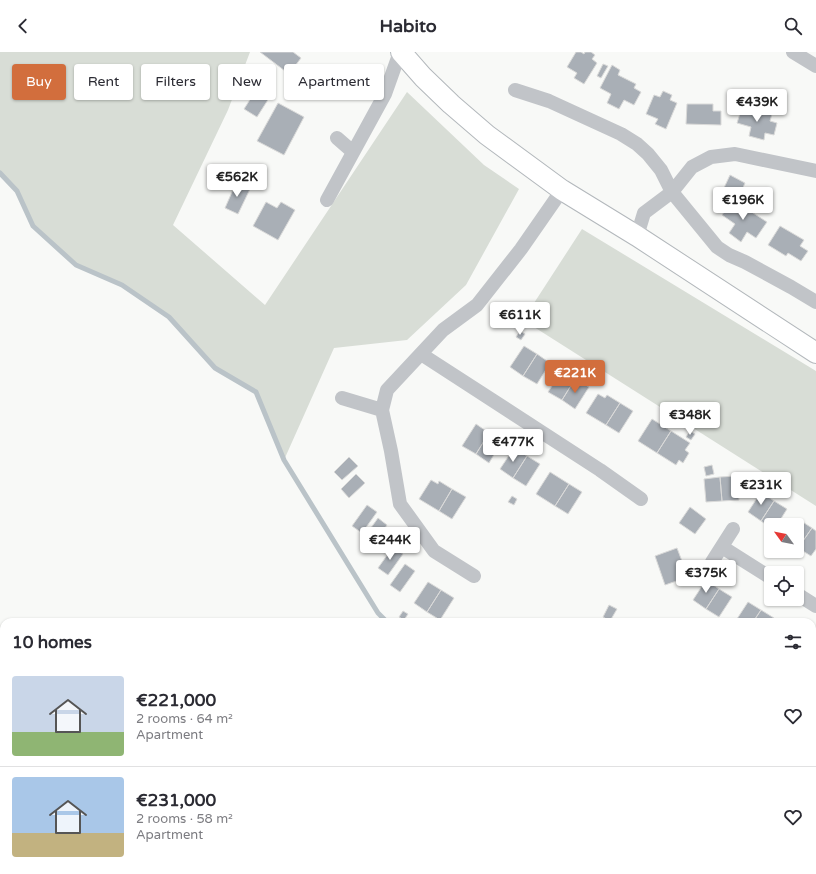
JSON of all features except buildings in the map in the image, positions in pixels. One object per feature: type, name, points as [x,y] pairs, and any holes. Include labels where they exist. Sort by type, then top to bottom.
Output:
[{"type":"street","points":[[327,200],[385,94],[400,52],[451,104],[487,135],[562,190],[637,236],[816,353]]},
{"type":"street","points":[[793,52],[816,66]]},
{"type":"street","points":[[516,90],[549,101],[621,134],[637,144],[648,154],[661,170],[672,192],[717,247],[816,302]]},
{"type":"street","points":[[337,138],[353,152]]},
{"type":"street","points":[[637,236],[644,213],[672,192],[692,168],[711,157],[735,154],[816,172]]},
{"type":"street","points":[[474,576],[434,551],[400,504],[382,410],[387,390],[443,330],[477,305],[521,249],[562,190]]},
{"type":"street","points":[[421,354],[600,470],[641,499]]},
{"type":"street","points":[[342,398],[382,410]]},
{"type":"street","points":[[712,562],[733,529]]},
{"type":"street","points":[[722,547],[764,574]]},
{"type":"street","points":[[804,598],[816,606]]},
{"type":"shaded area","points":[[0,52],[250,52],[245,64],[218,64],[218,100],[232,100],[173,225],[265,305],[407,92],[484,165],[519,189],[466,285],[407,340],[334,348],[284,460],[256,392],[215,368],[169,317],[122,285],[76,265],[33,226],[17,191],[0,173]]},
{"type":"shaded area","points":[[582,229],[816,371],[816,506],[523,320]]},
{"type":"waterway","points":[[0,173],[17,191],[33,226],[76,265],[122,285],[169,317],[215,368],[256,392],[284,460],[378,613],[383,618]]}]
